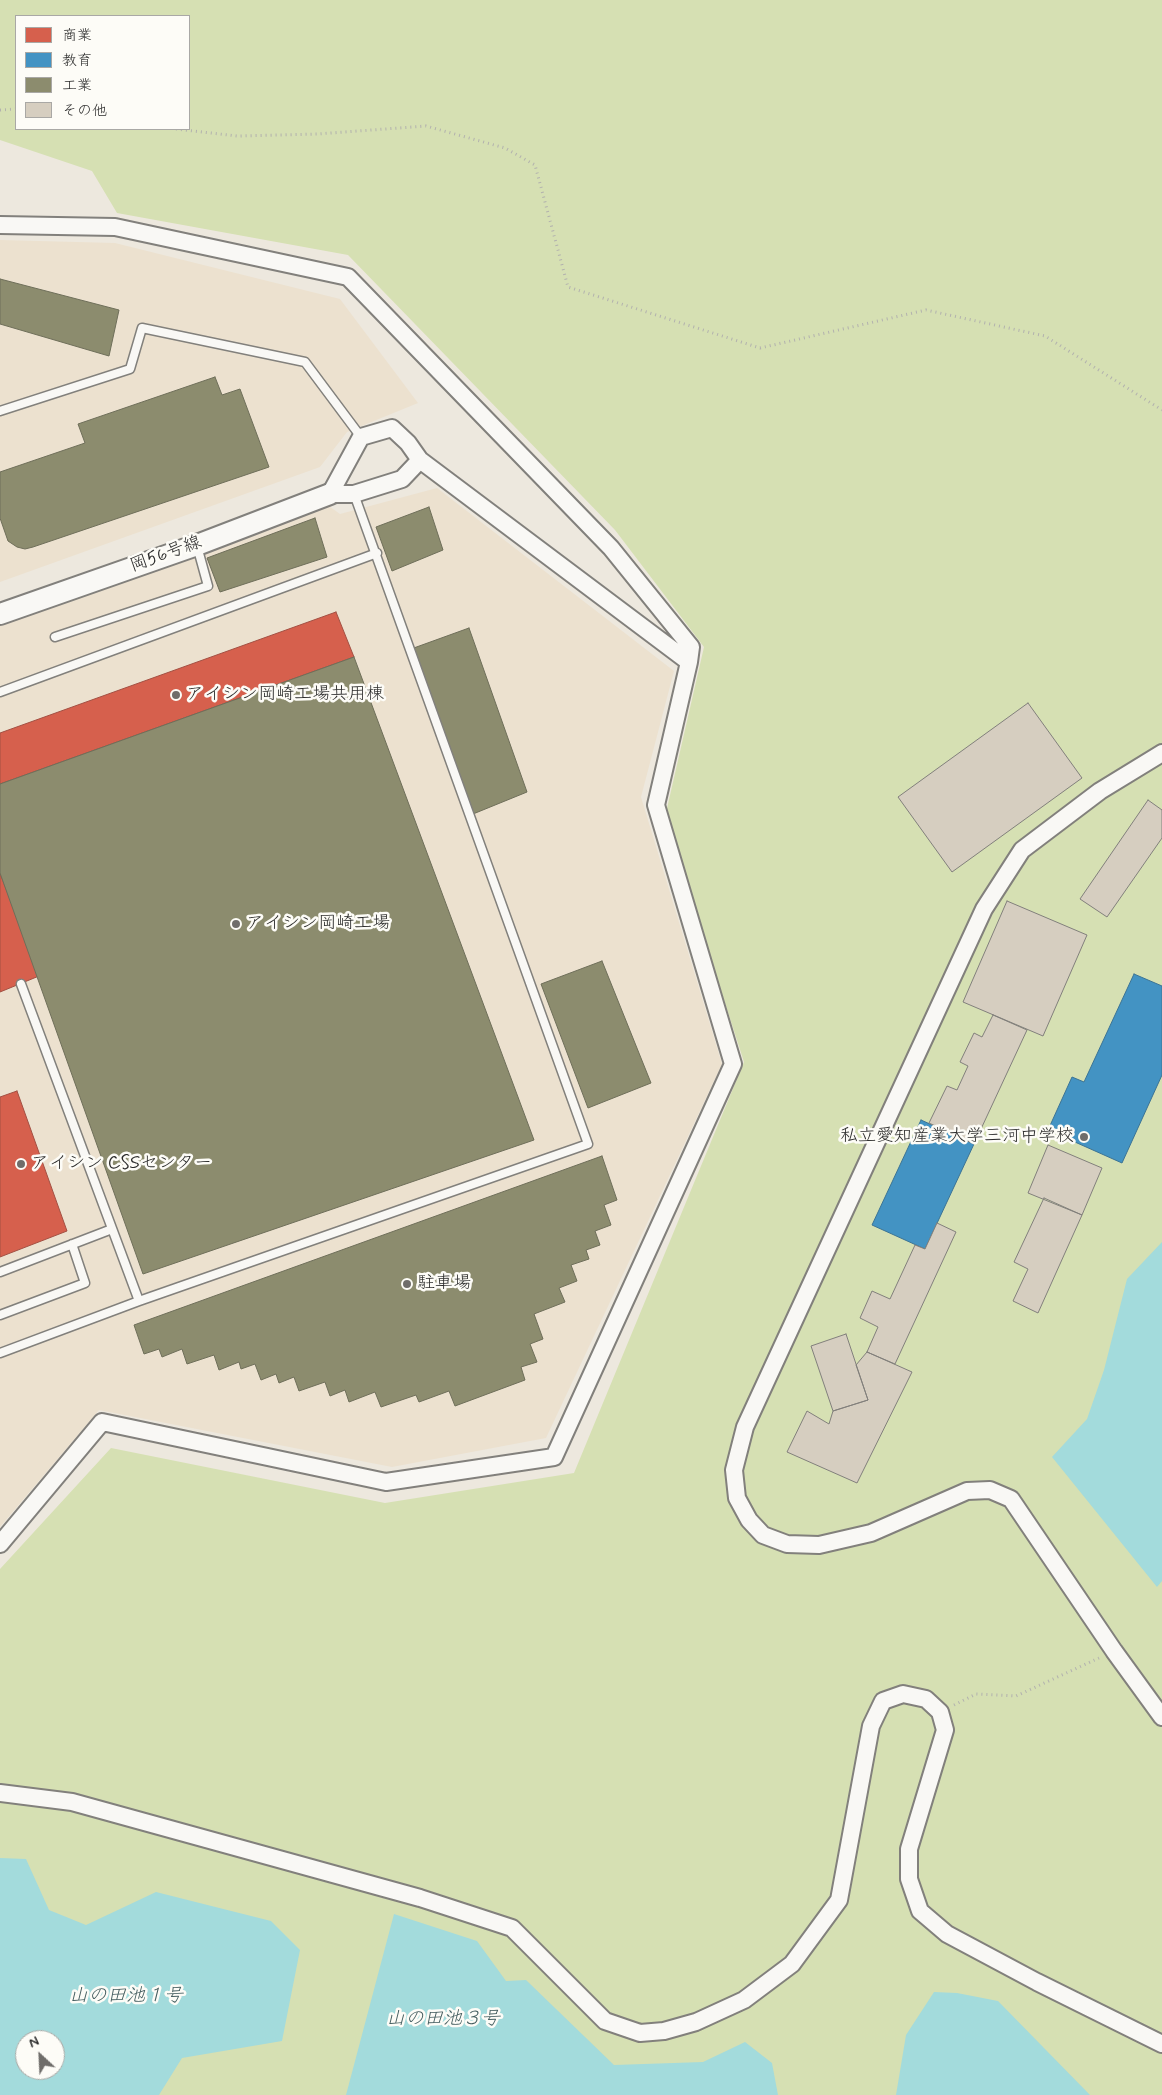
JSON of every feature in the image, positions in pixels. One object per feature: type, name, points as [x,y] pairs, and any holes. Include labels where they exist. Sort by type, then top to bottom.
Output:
[{"type":"street","points":[[0,225],[116,228],[348,277],[611,548],[691,647],[656,805],[733,1064],[554,1457],[386,1482],[102,1422],[0,1544]]},
{"type":"street","points":[[420,460],[402,479],[354,494],[330,494],[361,437],[392,428],[408,444],[420,460],[689,662]]},
{"type":"street","name":"岡56号線","points":[[0,614],[197,544],[330,494]]},
{"type":"street","points":[[1162,753],[1100,792],[1022,850],[984,909],[745,1427],[734,1470],[737,1498],[749,1520],[763,1535],[787,1544],[819,1545],[871,1534],[967,1490],[990,1490],[1011,1499],[1114,1651],[1162,1717]]},
{"type":"street","points":[[0,1793],[72,1802],[420,1898],[512,1928],[605,2021],[640,2033],[664,2031],[696,2022],[744,2000],[792,1964],[839,1900],[871,1726],[883,1701],[903,1694],[926,1699],[940,1712],[945,1730],[909,1850],[909,1879],[920,1911],[947,1934],[1037,1982],[1162,2044]]},
{"type":"lane","points":[[0,411],[130,369],[142,328],[305,362],[361,437]]},
{"type":"lane","points":[[0,1353],[139,1301],[588,1144],[377,553],[354,494]]},
{"type":"lane","points":[[55,637],[208,586],[197,544]]},
{"type":"lane","points":[[0,692],[377,553]]},
{"type":"lane","points":[[21,984],[139,1301]]},
{"type":"lane","points":[[0,1272],[112,1229]]},
{"type":"lane","points":[[0,1315],[85,1283],[72,1244]]},
{"type":"path","points":[[0,110],[15,110]]},
{"type":"path","points":[[185,130],[237,136],[317,134],[426,126],[505,148],[536,165],[568,287],[760,348],[926,310],[1045,336],[1162,410]]},
{"type":"path","points":[[940,1712],[976,1694],[1016,1696],[1114,1651]]},
{"type":"shaded area","points":[[0,240],[115,243],[340,299],[418,403],[347,432],[320,467],[0,582]]},
{"type":"shaded area","points":[[437,488],[674,671],[641,797],[722,1064],[546,1438],[392,1467],[99,1410],[0,1527],[0,624],[326,504],[340,514]]},
{"type":"green space","points":[[0,0],[1162,0],[1162,2095],[0,2095],[0,1569],[111,1448],[385,1503],[574,1473],[744,1062],[665,817],[704,647],[615,530],[348,255],[117,213],[92,171],[0,140]]},
{"type":"water","points":[[1162,1242],[1162,1581],[1157,1587],[1052,1457],[1087,1419],[1104,1370],[1127,1279]]},
{"type":"water","name":"山の田池１号","points":[[0,1858],[26,1859],[49,1910],[86,1925],[156,1892],[271,1921],[300,1950],[282,2041],[182,2058],[159,2095],[0,2095]]},
{"type":"water","name":"山の田池３号","points":[[394,1914],[477,1941],[506,1981],[526,1980],[614,2065],[703,2062],[745,2042],[772,2063],[778,2095],[346,2095]]},
{"type":"water","points":[[934,1992],[957,1993],[998,2001],[1090,2095],[896,2095],[906,2035]]},
{"type":"building: 商業","name":"アイシン岡崎工場共用棟","points":[[336,612],[354,657],[0,784],[0,733]]},
{"type":"building: 商業","points":[[0,873],[39,976],[0,992]]},
{"type":"building: 商業","name":"アイシン CSSセンター","points":[[17,1091],[67,1231],[0,1257],[0,1097]]},
{"type":"building: 教育","points":[[1134,974],[1162,986],[1162,1075],[1122,1163],[1048,1130],[1072,1077],[1084,1082]]},
{"type":"building: 教育","points":[[921,1120],[974,1144],[925,1249],[872,1225]]},
{"type":"building: 工業","points":[[0,279],[119,310],[109,356],[0,324]]},
{"type":"building: 工業","points":[[215,377],[222,395],[240,389],[269,467],[33,547],[25,549],[17,547],[8,541],[0,518],[0,472],[85,443],[78,424]]},
{"type":"building: 工業","points":[[429,507],[443,550],[392,571],[376,527]]},
{"type":"building: 工業","points":[[315,518],[327,557],[220,592],[207,558]]},
{"type":"building: 工業","points":[[469,628],[527,792],[473,814],[411,649]]},
{"type":"building: 工業","name":"アイシン岡崎工場","points":[[354,657],[534,1140],[143,1274],[0,873],[0,784]]},
{"type":"building: 工業","points":[[602,961],[651,1083],[588,1108],[541,984]]},
{"type":"building: 工業","name":"駐車場","points":[[602,1156],[617,1200],[604,1205],[611,1225],[595,1231],[600,1245],[586,1250],[589,1259],[571,1265],[577,1281],[559,1288],[565,1302],[534,1314],[543,1339],[530,1344],[537,1362],[521,1367],[525,1380],[455,1406],[449,1391],[419,1402],[416,1395],[381,1407],[375,1392],[349,1402],[345,1390],[330,1396],[325,1382],[299,1391],[294,1377],[279,1383],[276,1374],[261,1380],[255,1364],[241,1369],[239,1362],[219,1370],[214,1355],[187,1364],[182,1349],[162,1357],[159,1349],[144,1354],[134,1325]]},
{"type":"building: その他","points":[[1028,703],[1082,778],[952,872],[898,797]]},
{"type":"building: その他","points":[[1148,800],[1162,810],[1162,838],[1107,917],[1080,899]]},
{"type":"building: その他","points":[[1007,901],[1087,935],[1043,1036],[963,1002]]},
{"type":"building: その他","points":[[993,1015],[1027,1030],[974,1144],[929,1123],[947,1086],[957,1090],[968,1066],[960,1062],[974,1033],[982,1037]]},
{"type":"building: その他","points":[[1048,1145],[1102,1168],[1082,1215],[1028,1193]]},
{"type":"building: その他","points":[[1044,1198],[1082,1215],[1038,1313],[1013,1301],[1028,1269],[1014,1262]]},
{"type":"building: その他","points":[[937,1223],[956,1232],[895,1364],[867,1352],[878,1327],[860,1318],[872,1291],[890,1299],[915,1245],[925,1249]]},
{"type":"building: その他","points":[[846,1334],[868,1400],[833,1411],[811,1346]]},
{"type":"building: その他","points":[[867,1352],[912,1372],[857,1483],[787,1452],[807,1411],[829,1424],[833,1411],[868,1400],[856,1365]]},
{"type":"place","name":"アイシン岡崎工場共用棟","points":[[176,695]]},
{"type":"place","name":"アイシン岡崎工場","points":[[236,924]]},
{"type":"place","name":"私立愛知産業大学三河中学校","points":[[1084,1137]]},
{"type":"place","name":"アイシン CSSセンター","points":[[21,1164]]},
{"type":"place","name":"駐車場","points":[[407,1284]]}]
